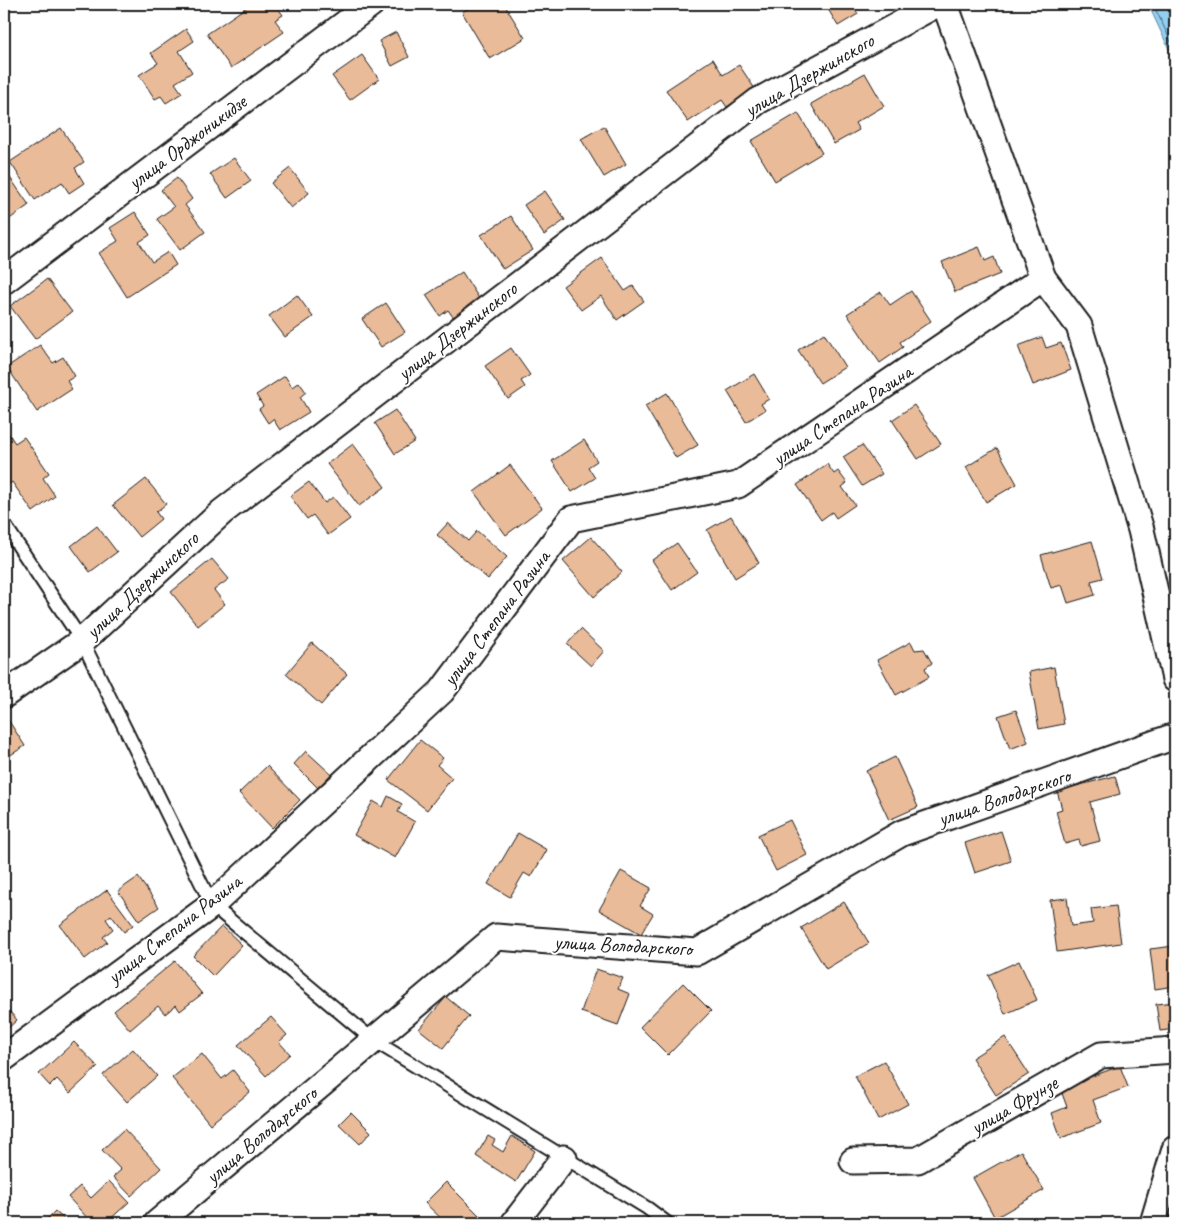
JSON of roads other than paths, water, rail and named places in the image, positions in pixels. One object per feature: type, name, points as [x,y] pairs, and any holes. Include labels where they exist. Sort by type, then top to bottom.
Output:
[{"type":"street","name":"улица Орджоникидзе","points":[[4,281],[371,4]]},
{"type":"street","name":"улица Дзержинского","points":[[4,695],[82,641],[222,512],[758,101],[937,4]]},
{"type":"street","points":[[945,4],[1043,278],[1079,326],[1141,530],[1175,679]]},
{"type":"street","name":"улица Степана Разина","points":[[4,1058],[212,905],[442,691],[571,519],[738,485],[1043,278]]},
{"type":"street","name":"улица Володарского","points":[[156,1223],[496,937],[697,952],[902,833],[1175,736]]},
{"type":"street","name":"улица Фрунзе","points":[[853,1161],[918,1160],[1101,1055],[1175,1050]]},
{"type":"street","points":[[1153,1223],[1175,1149]]},
{"type":"street","points":[[514,1223],[564,1158]]},
{"type":"lane","points":[[4,524],[82,641],[212,905],[373,1040],[647,1208],[668,1223]]},
{"type":"water","points":[[1148,4],[1175,4],[1175,62]]}]
